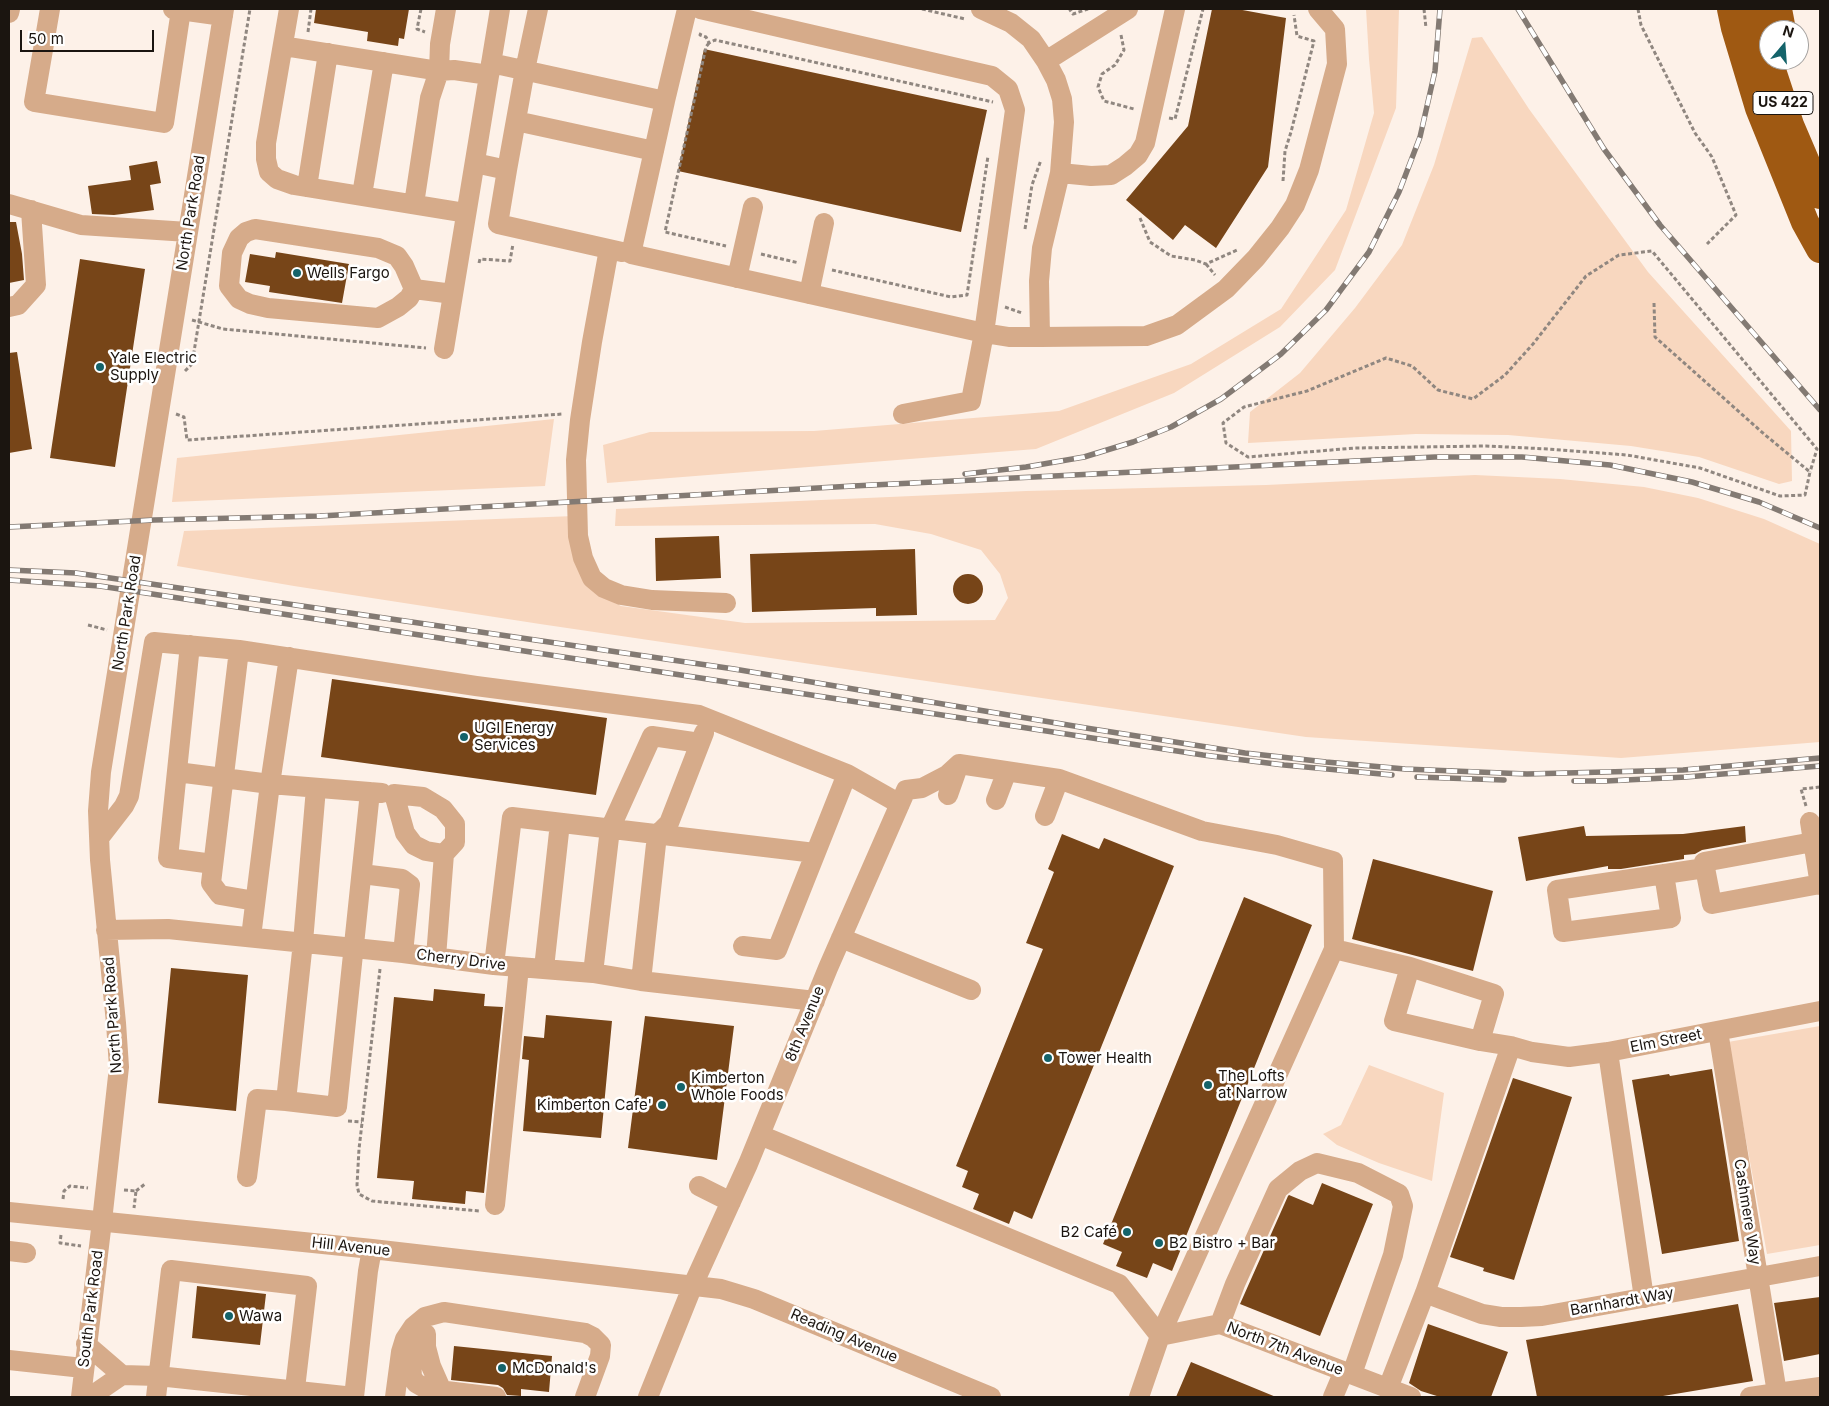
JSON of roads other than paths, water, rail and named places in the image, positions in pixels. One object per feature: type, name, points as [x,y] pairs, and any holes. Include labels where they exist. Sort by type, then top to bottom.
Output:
[{"type":"highway","points":[[1719,9],[1759,108]]},
{"type":"highway","name":"US 422","points":[[1730,9],[1759,108],[1805,222],[1820,249]]},
{"type":"highway","name":"US 422","points":[[1754,9],[1758,28],[1790,125],[1820,195]]},
{"type":"highway","points":[[1792,70],[1820,150]]},
{"type":"street","points":[[9,13],[10,9]]},
{"type":"street","points":[[50,9],[34,102],[164,123],[177,9],[224,12]]},
{"type":"street","points":[[289,9],[266,143],[266,159],[269,172],[277,179],[307,187],[466,213]]},
{"type":"street","points":[[414,204],[430,98],[439,71],[440,44],[446,9]]},
{"type":"street","points":[[444,349],[500,9]]},
{"type":"street","points":[[538,9],[525,70],[498,224],[984,333],[1010,337],[1146,336],[1177,325],[1226,289],[1256,258],[1280,228],[1294,205],[1309,170],[1337,64],[1335,29],[1318,9]]},
{"type":"street","points":[[631,254],[687,9]]},
{"type":"street","points":[[700,9],[767,16],[992,76],[1008,89],[1015,110],[984,333],[971,400],[903,414]]},
{"type":"street","points":[[981,9],[1011,23],[1030,39],[1046,61],[1056,80],[1062,100],[1064,122],[1060,174],[1042,248],[1039,281],[1040,337]]},
{"type":"street","points":[[1046,61],[1128,9]]},
{"type":"street","points":[[1060,174],[1111,175],[1126,166],[1138,154],[1145,143],[1175,9]]},
{"type":"street","name":"North Park Road","points":[[102,1221],[119,1067],[101,880],[98,811],[101,772],[167,412],[188,232],[224,12]]},
{"type":"street","points":[[283,46],[439,71],[525,70],[665,101]]},
{"type":"street","points":[[307,187],[328,53]]},
{"type":"street","points":[[362,195],[384,62]]},
{"type":"street","points":[[516,121],[654,152]]},
{"type":"street","points":[[475,163],[507,170]]},
{"type":"street","points":[[9,204],[81,225],[188,232]]},
{"type":"street","points":[[737,278],[753,207]]},
{"type":"street","points":[[9,307],[18,305],[36,285],[31,210]]},
{"type":"street","points":[[808,294],[824,223]]},
{"type":"street","points":[[255,229],[378,248],[397,256],[404,266],[414,289],[409,298],[398,307],[378,318],[268,308],[250,304],[239,299],[233,293],[229,286],[232,253],[239,238],[246,232],[255,229]]},
{"type":"street","points":[[609,249],[581,413],[576,460],[578,536],[583,558],[592,578],[604,588],[621,595],[652,600],[726,603]]},
{"type":"street","points":[[414,289],[453,294]]},
{"type":"street","points":[[100,837],[124,806],[129,796],[154,642],[238,650],[476,686],[699,715],[903,797],[947,775],[959,764]]},
{"type":"street","points":[[190,645],[168,858],[213,864]]},
{"type":"street","points":[[238,650],[211,883],[220,895],[255,901]]},
{"type":"street","points":[[251,937],[270,784],[289,657]]},
{"type":"street","points":[[641,981],[657,836],[670,823],[710,720]]},
{"type":"street","points":[[593,973],[610,829],[652,736],[700,744]]},
{"type":"street","points":[[959,764],[1059,779],[1202,831],[1277,845],[1333,861],[1334,949],[1160,1336],[1139,1397]]},
{"type":"street","points":[[948,794],[959,764]]},
{"type":"street","points":[[996,800],[1007,771]]},
{"type":"street","points":[[177,772],[270,784],[422,797],[443,809],[455,824],[455,842],[444,854],[436,957]]},
{"type":"street","points":[[743,946],[777,950],[847,774]]},
{"type":"street","points":[[1044,816],[1059,779]]},
{"type":"street","points":[[286,1101],[303,942],[316,788]]},
{"type":"street","points":[[247,1177],[257,1099],[337,1107],[370,792]]},
{"type":"street","points":[[394,794],[405,833],[414,845],[426,851],[444,854]]},
{"type":"street","name":"8th Avenue","points":[[648,1397],[694,1285],[760,1135],[841,938],[903,797]]},
{"type":"street","points":[[494,965],[512,817],[657,836],[815,853]]},
{"type":"street","points":[[1810,822],[1820,885],[1712,904],[1704,862],[1813,842]]},
{"type":"street","points":[[544,968],[560,823]]},
{"type":"street","points":[[1664,874],[1671,918],[1563,932],[1557,890],[1664,874],[1705,868]]},
{"type":"street","points":[[362,874],[402,879],[410,886],[403,953]]},
{"type":"street","name":"Cherry Drive","points":[[106,930],[168,929],[303,942],[494,965],[593,973],[641,981],[815,1001]]},
{"type":"street","points":[[841,938],[970,990]]},
{"type":"street","points":[[1334,949],[1410,967],[1494,994],[1480,1041]]},
{"type":"street","points":[[495,1205],[519,966]]},
{"type":"street","name":"Elm Street","points":[[1410,967],[1394,1021],[1532,1052],[1561,1056],[1608,1052],[1820,1011]]},
{"type":"street","name":"Cashmere Way","points":[[1718,1031],[1757,1278],[1778,1395]]},
{"type":"street","points":[[1388,1388],[1425,1293],[1511,1046]]},
{"type":"street","points":[[1608,1052],[1644,1298]]},
{"type":"street","points":[[760,1135],[1119,1284],[1160,1336]]},
{"type":"street","points":[[1220,1324],[1235,1284],[1278,1189],[1300,1172],[1317,1163],[1358,1173],[1399,1194],[1403,1206],[1393,1256],[1348,1373],[1333,1397]]},
{"type":"street","points":[[700,1186],[731,1202]]},
{"type":"street","name":"Hill Avenue","points":[[9,1212],[372,1249],[694,1285]]},
{"type":"street","name":"South Park Road","points":[[80,1397],[102,1221]]},
{"type":"street","points":[[90,1397],[122,1375],[158,1376],[294,1394],[354,1397],[372,1249]]},
{"type":"street","name":"Barnhardt Way","points":[[1425,1293],[1482,1314],[1501,1317],[1542,1316],[1820,1266]]},
{"type":"street","points":[[156,1397],[171,1270],[307,1286],[294,1394]]},
{"type":"street","name":"Reading Avenue","points":[[694,1285],[722,1289],[754,1299],[991,1397]]},
{"type":"street","points":[[395,1397],[401,1352],[405,1339],[413,1327],[425,1318],[444,1312],[584,1333],[593,1337],[601,1345],[600,1356],[585,1397]]},
{"type":"street","points":[[465,1315],[446,1320],[426,1334],[412,1354],[412,1377],[416,1383],[423,1387],[496,1397]]},
{"type":"street","name":"North 7th Avenue","points":[[1160,1336],[1220,1324],[1411,1397]]},
{"type":"street","points":[[86,1344],[122,1375]]},
{"type":"street","points":[[11,1359],[83,1368]]},
{"type":"street","points":[[1750,1397],[1778,1395],[1820,1387]]},
{"type":"railway","points":[[965,474],[1026,467],[1084,457],[1133,442],[1171,427],[1221,399],[1281,354],[1326,310],[1369,252],[1399,192],[1420,137],[1435,71],[1440,9]]},
{"type":"railway","points":[[1518,9],[1604,149],[1660,225],[1820,410]]},
{"type":"railway","points":[[9,527],[154,520],[320,516],[853,486],[1435,457],[1522,457],[1610,465],[1692,482],[1759,502],[1820,528]]},
{"type":"railway","points":[[9,570],[76,573],[734,669],[1245,753],[1326,762],[1405,769],[1527,774],[1683,770],[1820,758]]},
{"type":"railway","points":[[9,580],[100,586],[1203,755],[1392,775]]},
{"type":"railway","points":[[1574,781],[1686,777],[1820,766]]},
{"type":"railway","points":[[1417,777],[1504,780]]},
{"type":"place","name":"Wells Fargo","points":[[297,273]]},
{"type":"place","name":"Yale Electric Supply","points":[[100,367]]},
{"type":"place","name":"UGI Energy Services","points":[[464,737]]},
{"type":"place","name":"Tower Health","points":[[1048,1058]]},
{"type":"place","name":"The Lofts at Narrow","points":[[1208,1085]]},
{"type":"place","name":"Kimberton Whole Foods","points":[[681,1087]]},
{"type":"place","name":"Kimberton Cafe'","points":[[662,1105]]},
{"type":"place","name":"B2 Café","points":[[1127,1232]]},
{"type":"place","name":"B2 Bistro + Bar","points":[[1159,1243]]},
{"type":"place","name":"Wawa","points":[[229,1316]]},
{"type":"place","name":"McDonald's","points":[[502,1368]]}]
